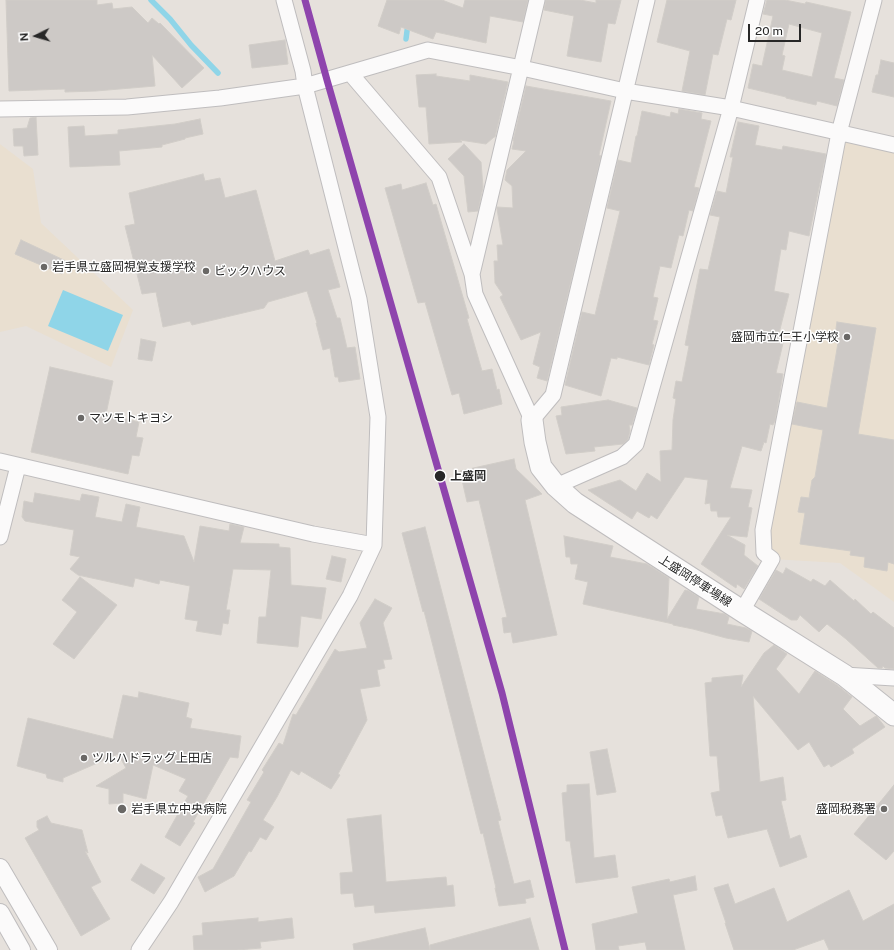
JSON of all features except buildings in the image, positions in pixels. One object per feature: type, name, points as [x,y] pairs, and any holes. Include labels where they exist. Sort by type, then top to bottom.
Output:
[{"type":"main road","name":"上盛岡停車場線","points":[[532,420],[535,442],[541,466],[556,486],[575,503],[844,675],[894,715]]},
{"type":"street","points":[[139,950],[171,902],[350,596],[374,545],[378,417],[359,299],[284,0]]},
{"type":"street","points":[[472,274],[538,0]]},
{"type":"street","points":[[350,73],[439,177],[472,274],[475,294],[532,420],[553,395],[647,0]]},
{"type":"street","points":[[556,486],[622,457],[636,444],[731,108],[757,0]]},
{"type":"street","points":[[742,611],[772,559],[764,553],[763,530],[839,133],[874,0]]},
{"type":"street","points":[[0,109],[127,107],[220,98],[305,86],[428,50],[522,68],[625,91],[731,108],[894,144]]},
{"type":"street","points":[[0,461],[313,534],[374,545]]},
{"type":"street","points":[[0,537],[18,466]]},
{"type":"street","points":[[844,675],[894,678]]},
{"type":"street","points":[[0,868],[48,950]]},
{"type":"street","points":[[0,913],[21,950]]},
{"type":"shaded area","name":"盛岡市立仁王小学校","points":[[839,133],[894,145],[894,602],[840,563],[772,559],[763,530]]},
{"type":"shaded area","name":"岩手県立盛岡視覚支援学校","points":[[0,144],[33,169],[41,223],[133,310],[111,367],[26,326],[0,332]]},
{"type":"water","points":[[63,290],[123,315],[108,351],[48,326]]},
{"type":"waterway","points":[[151,0],[218,73]]},
{"type":"waterway","points":[[406,39],[408,23]]},
{"type":"transit line","points":[[305,0],[502,693],[565,950]]},
{"type":"place","name":"岩手県立盛岡視覚支援学校","points":[[44,267]]},
{"type":"place","name":"ビックハウス","points":[[206,271]]},
{"type":"place","name":"盛岡市立仁王小学校","points":[[847,337]]},
{"type":"place","name":"マツモトキヨシ","points":[[81,418]]},
{"type":"place","name":"上盛岡","points":[[440,476]]},
{"type":"place","name":"ツルハドラッグ上田店","points":[[84,758]]},
{"type":"place","name":"岩手県立中央病院","points":[[122,809]]},
{"type":"place","name":"盛岡税務署","points":[[884,809]]}]
